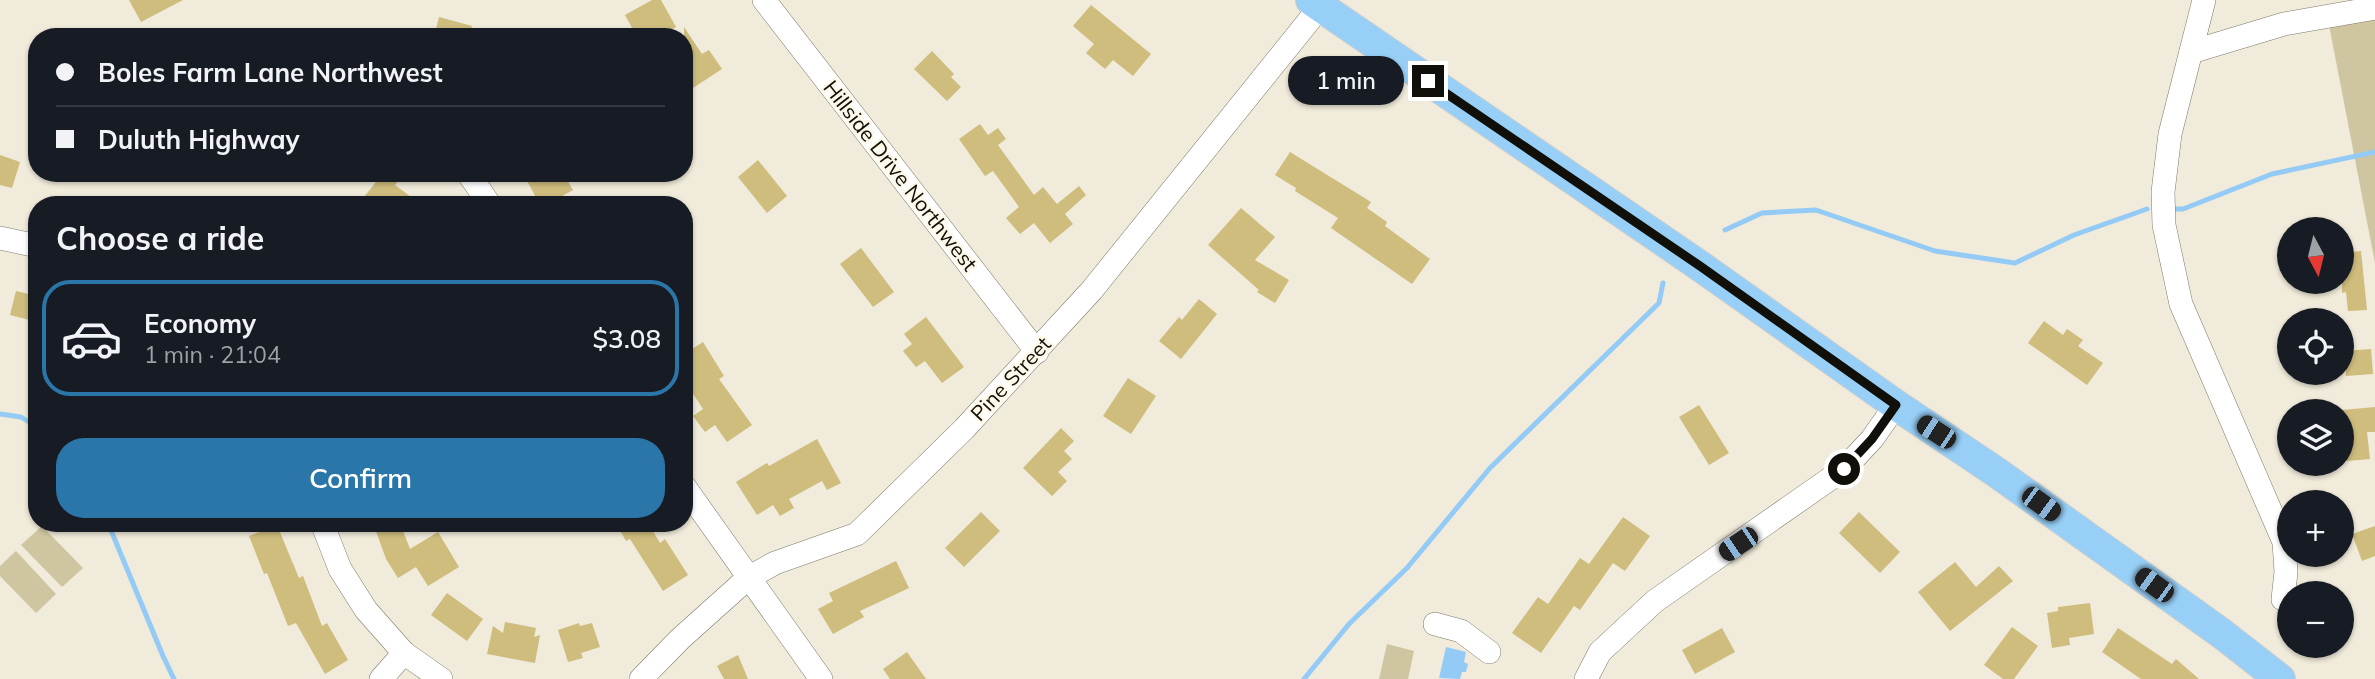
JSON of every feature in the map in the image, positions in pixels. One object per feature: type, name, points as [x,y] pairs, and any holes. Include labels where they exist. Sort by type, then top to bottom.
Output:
[{"type":"main road","points":[[1315,3],[1996,472],[2210,625],[2280,679]]},
{"type":"street","name":"Hillside Drive Northwest","points":[[764,0],[1037,352]]},
{"type":"street","points":[[2204,0],[2170,134],[2163,192],[2166,236],[2181,304],[2284,542],[2286,581]]},
{"type":"street","name":"Pine Street","points":[[641,679],[680,639],[748,578],[775,563],[857,534],[964,429],[1092,290],[1315,3]]},
{"type":"street","points":[[2191,52],[2284,24],[2375,8]]},
{"type":"street","points":[[0,238],[28,244]]},
{"type":"street","points":[[1586,679],[1600,652],[1655,601],[1844,469],[1872,439],[1896,405]]},
{"type":"street","points":[[693,499],[821,679]]},
{"type":"street","points":[[326,532],[340,569],[366,610],[404,653],[441,679]]},
{"type":"street","points":[[1435,624],[1461,631],[1489,652]]},
{"type":"street","points":[[381,679],[404,653]]},
{"type":"shaded area","points":[[2375,20],[2375,263],[2329,25]]},
{"type":"shaded area","points":[[35,532],[48,532],[83,568],[62,587],[21,545]]},
{"type":"shaded area","points":[[16,551],[56,594],[36,613],[0,576],[0,566]]},
{"type":"shaded area","points":[[1387,644],[1414,651],[1408,679],[1379,679]]},
{"type":"water","points":[[1446,647],[1466,652],[1464,662],[1468,664],[1460,679],[1439,678]]},
{"type":"building","points":[[129,0],[183,0],[141,22]]},
{"type":"building","points":[[652,0],[661,0],[676,27],[632,28],[625,15]]},
{"type":"building","points":[[1091,5],[1151,54],[1133,76],[1113,60],[1105,69],[1086,53],[1094,44],[1073,26]]},
{"type":"building","points":[[439,17],[472,26],[471,28],[436,28]]},
{"type":"building","points":[[693,40],[702,54],[709,50],[722,69],[693,88]]},
{"type":"building","points":[[932,51],[954,74],[951,77],[961,87],[947,101],[914,69]]},
{"type":"building","points":[[980,124],[988,135],[998,128],[1006,139],[998,145],[1034,195],[1043,187],[1057,204],[1079,186],[1086,195],[1065,214],[1073,224],[1050,243],[1034,223],[1020,234],[1006,218],[1019,207],[993,171],[985,176],[959,139]]},
{"type":"building","points":[[1290,152],[1371,202],[1367,208],[1387,222],[1385,226],[1430,259],[1412,284],[1331,228],[1338,218],[1275,175]]},
{"type":"building","points":[[0,155],[20,162],[12,188],[0,185]]},
{"type":"building","points":[[758,160],[787,196],[767,213],[738,177]]},
{"type":"building","points":[[376,182],[397,182],[395,185],[410,196],[365,196]]},
{"type":"building","points":[[528,182],[568,182],[573,190],[562,196],[535,196]]},
{"type":"building","points":[[1241,208],[1275,237],[1255,260],[1289,280],[1275,303],[1257,292],[1259,290],[1208,245]]},
{"type":"building","points":[[861,248],[894,292],[873,307],[840,264]]},
{"type":"building","points":[[2361,251],[2367,310],[2348,308],[2346,294],[2354,294],[2354,252]]},
{"type":"building","points":[[16,291],[28,294],[28,320],[10,315]]},
{"type":"building","points":[[1199,299],[1217,314],[1181,359],[1159,341],[1179,317],[1182,320]]},
{"type":"building","points":[[926,317],[964,367],[942,383],[925,361],[916,367],[903,351],[912,344],[904,334]]},
{"type":"building","points":[[2044,321],[2063,335],[2067,329],[2083,340],[2078,346],[2103,363],[2087,385],[2028,343]]},
{"type":"building","points":[[703,342],[724,376],[719,379],[752,425],[727,442],[715,425],[705,432],[693,416],[703,409],[693,394],[693,348]]},
{"type":"building","points":[[2371,349],[2373,374],[2354,375],[2354,350]]},
{"type":"building","points":[[1128,378],[1156,396],[1131,434],[1103,416]]},
{"type":"building","points":[[1699,405],[1729,453],[1709,465],[1679,417]]},
{"type":"building","points":[[2375,407],[2375,432],[2367,432],[2370,459],[2354,460],[2354,409]]},
{"type":"building","points":[[1061,428],[1074,441],[1064,451],[1072,459],[1058,472],[1067,481],[1052,496],[1023,468]]},
{"type":"building","points":[[817,439],[841,483],[827,490],[822,481],[789,499],[794,508],[780,516],[773,505],[757,515],[736,482],[767,463],[769,466]]},
{"type":"building","points":[[981,512],[1000,531],[964,567],[945,548]]},
{"type":"building","points":[[1859,512],[1900,552],[1880,573],[1839,533]]},
{"type":"building","points":[[1623,517],[1650,536],[1625,571],[1613,563],[1580,610],[1574,606],[1541,653],[1512,633],[1538,597],[1548,604],[1580,558],[1589,564]]},
{"type":"building","points":[[2375,526],[2375,556],[2362,561],[2354,533]]},
{"type":"building","points":[[259,532],[280,532],[299,578],[303,576],[322,626],[327,623],[348,660],[325,674],[296,623],[288,626],[249,536]]},
{"type":"building","points":[[376,532],[403,532],[410,549],[438,532],[459,567],[428,586],[416,567],[398,578],[386,559]]},
{"type":"building","points":[[621,532],[653,532],[660,543],[665,539],[688,575],[663,591],[630,539],[626,541]]},
{"type":"building","points":[[896,561],[909,588],[860,611],[864,617],[833,634],[818,609],[833,601],[829,593]]},
{"type":"building","points":[[1955,562],[1976,587],[1999,566],[2013,581],[1950,631],[1918,592]]},
{"type":"building","points":[[447,593],[483,619],[467,641],[431,615]]},
{"type":"building","points":[[2090,603],[2094,634],[2069,638],[2070,645],[2052,648],[2047,613],[2058,611],[2058,607]]},
{"type":"building","points":[[505,622],[536,628],[534,637],[540,635],[535,663],[487,654],[493,626],[503,633]]},
{"type":"building","points":[[579,623],[580,626],[592,623],[600,647],[581,653],[583,658],[568,662],[558,630]]},
{"type":"building","points":[[2012,627],[2038,646],[2014,679],[2003,679],[1984,665]]},
{"type":"building","points":[[1722,628],[1735,652],[1695,674],[1682,650]]},
{"type":"building","points":[[2118,628],[2172,664],[2176,659],[2199,679],[2141,679],[2102,652]]},
{"type":"building","points":[[907,652],[926,679],[890,679],[883,669]]},
{"type":"building","points":[[738,655],[748,679],[724,679],[717,666]]},
{"type":"waterway","points":[[2175,209],[2183,209],[2272,174],[2375,152]]},
{"type":"waterway","points":[[1725,230],[1762,213],[1816,210],[1935,251],[2015,263],[2074,235],[2147,209]]},
{"type":"waterway","points":[[1304,679],[1349,624],[1407,568],[1490,468],[1659,303],[1663,283]]},
{"type":"waterway","points":[[0,414],[21,417],[28,421]]},
{"type":"waterway","points":[[112,532],[174,679]]},
{"type":"route","points":[[1428,81],[1700,266],[1896,405],[1872,439],[1844,469]]}]
